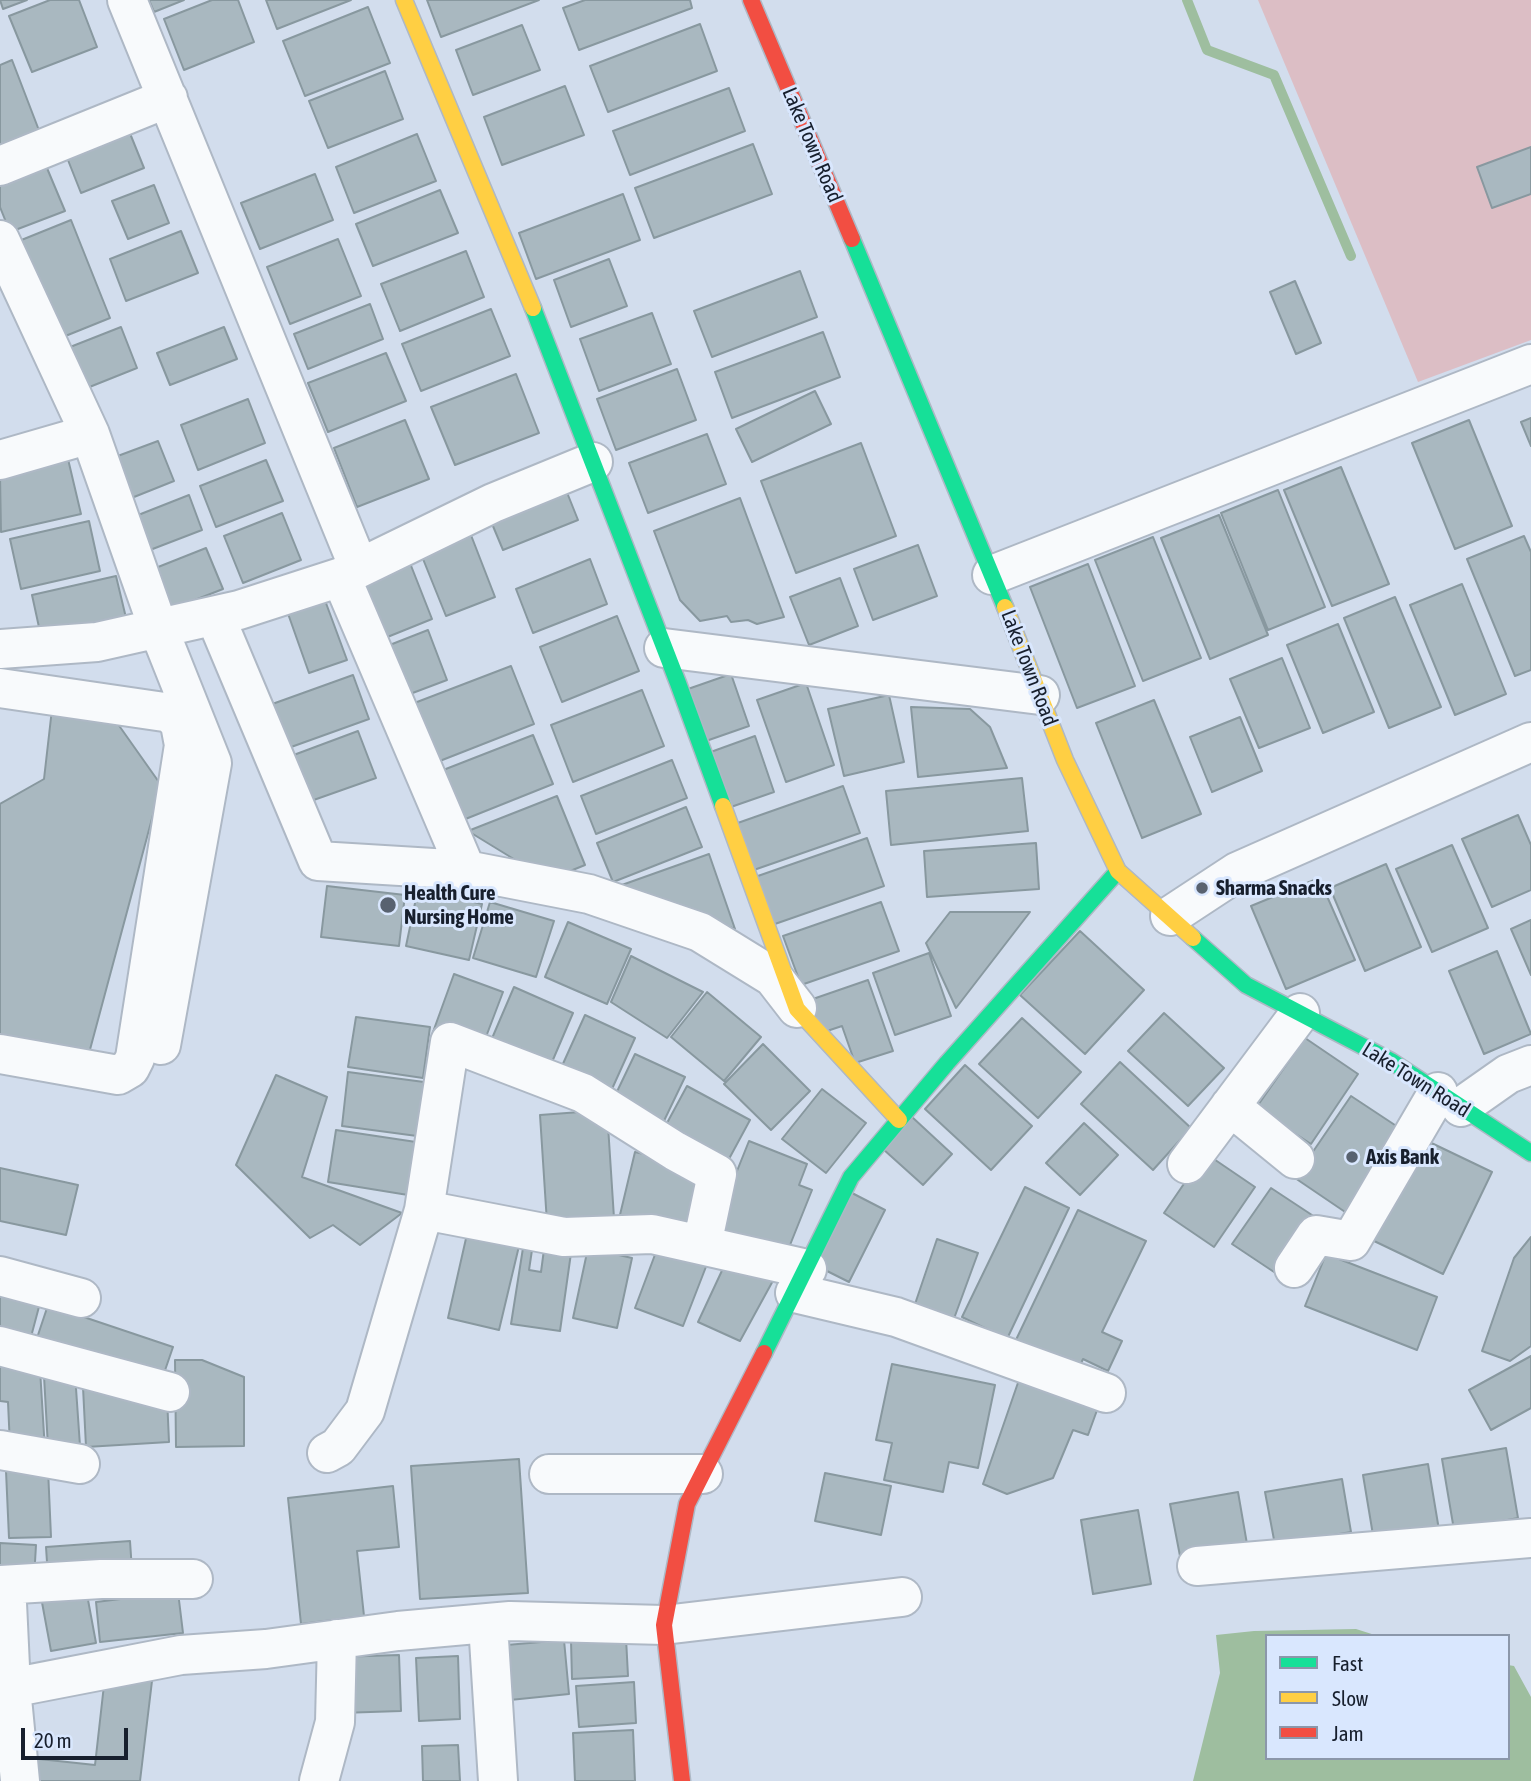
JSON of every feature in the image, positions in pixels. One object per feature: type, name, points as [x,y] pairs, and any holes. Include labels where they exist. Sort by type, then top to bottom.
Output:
[{"type":"street","points":[[127,0],[168,98],[466,870]]},
{"type":"street","points":[[404,0],[529,298],[593,462],[797,1009]]},
{"type":"street","name":"Lake Town Road","points":[[751,0],[992,575],[1065,760],[1118,871],[1246,985],[1391,1062],[1531,1153]]},
{"type":"street","points":[[0,166],[168,98]]},
{"type":"street","points":[[0,240],[90,434],[159,630],[212,764],[161,1045]]},
{"type":"street","points":[[992,575],[1531,364]]},
{"type":"street","points":[[0,460],[90,434]]},
{"type":"street","points":[[0,649],[97,642],[215,616],[350,573],[493,503],[593,462]]},
{"type":"street","points":[[215,616],[318,860],[466,870],[589,894],[700,932],[773,977],[797,1009],[899,1120]]},
{"type":"street","points":[[664,648],[1040,695]]},
{"type":"street","points":[[0,688],[171,713],[180,724],[184,746],[137,1044],[130,1068],[118,1074],[0,1054]]},
{"type":"street","points":[[1170,916],[1237,872],[1531,742]]},
{"type":"street","points":[[682,1781],[664,1625],[687,1504],[851,1177],[956,1053],[1118,871]]},
{"type":"street","points":[[1187,1164],[1300,1013]]},
{"type":"street","points":[[327,1453],[338,1447],[365,1411],[424,1210],[450,1042],[583,1093],[675,1151],[718,1174],[702,1245]]},
{"type":"street","points":[[1294,1268],[1317,1236],[1352,1241],[1449,1099],[1531,1065]]},
{"type":"street","points":[[1230,1106],[1295,1159]]},
{"type":"street","points":[[424,1210],[564,1237],[652,1234],[702,1245],[1106,1393]]},
{"type":"street","points":[[0,1276],[81,1298]]},
{"type":"street","points":[[0,1346],[170,1392]]},
{"type":"street","points":[[0,1450],[80,1464]]},
{"type":"street","points":[[549,1474],[704,1474]]},
{"type":"street","points":[[1197,1566],[1531,1538]]},
{"type":"street","points":[[20,1781],[6,1689],[3,1594],[101,1579],[194,1579]]},
{"type":"street","points":[[6,1689],[181,1655],[266,1649],[398,1631],[510,1621],[664,1625],[902,1597]]},
{"type":"street","points":[[488,1624],[498,1781]]},
{"type":"street","points":[[319,1781],[335,1722],[337,1639]]},
{"type":"shaded area","points":[[1258,0],[1531,0],[1531,340],[1418,382]]},
{"type":"shaded area","points":[[1356,1629],[1372,1634],[1265,1634],[1265,1760],[1510,1760],[1510,1665],[1514,1666],[1531,1697],[1531,1781],[1193,1781],[1220,1673],[1216,1635],[1254,1631]]},
{"type":"building","points":[[0,0],[27,0],[3,9]]},
{"type":"building","points":[[50,0],[79,0],[97,47],[32,72],[9,16]]},
{"type":"building","points":[[149,0],[184,0],[154,12]]},
{"type":"building","points":[[212,0],[238,0],[254,42],[184,70],[164,19]]},
{"type":"building","points":[[266,0],[351,0],[277,29]]},
{"type":"building","points":[[427,0],[539,0],[441,37]]},
{"type":"building","points":[[585,0],[690,0],[692,8],[579,50],[563,8]]},
{"type":"building","points":[[368,7],[390,63],[305,96],[283,41]]},
{"type":"building","points":[[700,24],[717,71],[608,112],[590,66]]},
{"type":"building","points":[[522,25],[540,70],[473,95],[456,50]]},
{"type":"building","points":[[12,60],[40,133],[0,149],[0,65]]},
{"type":"building","points":[[385,71],[403,119],[328,148],[309,101]]},
{"type":"building","points":[[565,86],[584,135],[502,165],[484,117]]},
{"type":"building","points":[[729,88],[745,131],[630,175],[613,131]]},
{"type":"building","points":[[127,126],[144,168],[81,193],[64,150]]},
{"type":"building","points":[[417,134],[436,181],[354,213],[336,167]]},
{"type":"building","points":[[753,144],[772,194],[654,238],[635,188]]},
{"type":"building","points":[[1531,147],[1531,194],[1492,208],[1477,167]]},
{"type":"building","points":[[44,161],[65,211],[10,232],[0,207],[0,178]]},
{"type":"building","points":[[315,174],[333,220],[260,249],[241,203]]},
{"type":"building","points":[[154,185],[169,223],[128,239],[112,201]]},
{"type":"building","points":[[440,190],[458,233],[373,266],[356,224]]},
{"type":"building","points":[[623,194],[640,240],[536,279],[519,233]]},
{"type":"building","points":[[71,220],[110,318],[53,341],[14,243]]},
{"type":"building","points":[[181,231],[198,273],[126,301],[110,259]]},
{"type":"building","points":[[338,239],[361,296],[290,324],[267,267]]},
{"type":"building","points":[[466,251],[484,297],[400,331],[381,284]]},
{"type":"building","points":[[609,259],[627,306],[571,327],[554,280]]},
{"type":"building","points":[[800,271],[817,317],[712,357],[694,311]]},
{"type":"building","points":[[1295,281],[1321,343],[1296,354],[1270,292]]},
{"type":"building","points":[[370,304],[383,339],[308,369],[294,334]]},
{"type":"building","points":[[491,309],[510,356],[421,391],[402,344]]},
{"type":"building","points":[[652,313],[671,364],[599,391],[580,339]]},
{"type":"building","points":[[121,327],[137,368],[77,392],[60,351]]},
{"type":"building","points":[[224,327],[237,359],[170,385],[157,353]]},
{"type":"building","points":[[823,332],[840,377],[732,418],[715,372]]},
{"type":"building","points":[[386,353],[406,401],[328,432],[308,383]]},
{"type":"building","points":[[677,369],[696,420],[616,450],[597,399]]},
{"type":"building","points":[[516,374],[539,433],[455,465],[431,407]]},
{"type":"building","points":[[815,391],[831,424],[752,462],[736,429]]},
{"type":"building","points":[[248,399],[265,443],[198,470],[181,425]]},
{"type":"building","points":[[1531,418],[1531,446],[1521,422]]},
{"type":"building","points":[[405,420],[429,479],[357,507],[334,448]]},
{"type":"building","points":[[1469,420],[1512,526],[1455,549],[1412,443]]},
{"type":"building","points":[[707,434],[726,484],[648,513],[629,463]]},
{"type":"building","points":[[158,441],[174,481],[124,501],[107,460]]},
{"type":"building","points":[[861,443],[896,536],[796,573],[761,481]]},
{"type":"building","points":[[68,459],[81,514],[1,532],[0,475]]},
{"type":"building","points":[[266,460],[283,501],[216,527],[200,486]]},
{"type":"building","points":[[1341,467],[1389,584],[1332,606],[1284,490]]},
{"type":"building","points":[[566,490],[578,520],[503,550],[490,519]]},
{"type":"building","points":[[1278,490],[1325,607],[1268,630],[1221,513]]},
{"type":"building","points":[[189,495],[202,530],[137,555],[123,521]]},
{"type":"building","points":[[740,498],[784,617],[757,624],[748,620],[731,622],[727,616],[700,621],[680,600],[654,531]]},
{"type":"building","points":[[282,513],[301,560],[243,583],[224,536]]},
{"type":"building","points":[[1219,515],[1268,635],[1210,659],[1161,538]]},
{"type":"building","points":[[89,521],[100,571],[21,589],[10,539]]},
{"type":"building","points":[[469,530],[495,597],[446,616],[419,549]]},
{"type":"building","points":[[1524,536],[1531,552],[1531,670],[1515,676],[1467,559]]},
{"type":"building","points":[[1153,537],[1201,658],[1143,681],[1095,560]]},
{"type":"building","points":[[918,545],[937,596],[873,620],[854,569]]},
{"type":"building","points":[[206,548],[223,589],[159,614],[143,573]]},
{"type":"building","points":[[408,558],[432,619],[380,640],[356,579]]},
{"type":"building","points":[[590,559],[607,604],[533,633],[516,589]]},
{"type":"building","points":[[1088,564],[1135,686],[1077,708],[1030,587]]},
{"type":"building","points":[[116,576],[127,622],[42,641],[32,595]]},
{"type":"building","points":[[840,578],[858,626],[809,645],[790,597]]},
{"type":"building","points":[[1462,584],[1506,694],[1455,715],[1410,605]]},
{"type":"building","points":[[323,595],[347,660],[309,673],[286,608]]},
{"type":"building","points":[[1395,597],[1441,707],[1389,728],[1344,618]]},
{"type":"building","points":[[617,616],[639,671],[562,702],[540,647]]},
{"type":"building","points":[[1338,624],[1374,712],[1323,733],[1287,645]]},
{"type":"building","points":[[428,630],[447,680],[402,697],[382,648]]},
{"type":"building","points":[[1282,658],[1310,728],[1259,748],[1230,679]]},
{"type":"building","points":[[511,666],[534,724],[427,766],[404,707]]},
{"type":"building","points":[[731,674],[749,726],[706,741],[688,689]]},
{"type":"building","points":[[353,675],[369,719],[280,751],[264,707]]},
{"type":"building","points":[[806,683],[834,765],[786,782],[757,700]]},
{"type":"building","points":[[642,690],[664,746],[573,782],[551,725]]},
{"type":"building","points":[[889,695],[904,762],[844,776],[828,709]]},
{"type":"building","points":[[1154,700],[1201,814],[1142,838],[1096,723]]},
{"type":"building","points":[[911,707],[970,709],[990,727],[1007,768],[918,777]]},
{"type":"building","points":[[52,709],[108,710],[161,785],[88,1057],[0,1040],[0,804],[44,779]]},
{"type":"building","points":[[1240,717],[1262,771],[1212,792],[1190,737]]},
{"type":"building","points":[[358,731],[376,778],[308,802],[291,756]]},
{"type":"building","points":[[533,735],[553,784],[453,824],[433,774]]},
{"type":"building","points":[[755,736],[774,792],[728,808],[708,753]]},
{"type":"building","points":[[672,760],[687,798],[596,834],[581,796]]},
{"type":"building","points":[[1022,778],[1028,831],[891,845],[886,791]]},
{"type":"building","points":[[843,786],[860,833],[748,872],[732,825]]},
{"type":"building","points":[[557,796],[585,865],[548,880],[468,831]]},
{"type":"building","points":[[686,807],[702,847],[613,882],[597,843]]},
{"type":"building","points":[[1518,815],[1531,845],[1531,890],[1492,907],[1462,839]]},
{"type":"building","points":[[867,838],[884,886],[772,925],[755,877]]},
{"type":"building","points":[[1036,843],[1039,889],[927,897],[924,851]]},
{"type":"building","points":[[1452,845],[1488,928],[1432,952],[1396,869]]},
{"type":"building","points":[[709,854],[735,929],[619,886]]},
{"type":"building","points":[[1386,864],[1421,947],[1365,971],[1330,888]]},
{"type":"building","points":[[1319,878],[1355,960],[1286,989],[1251,906]]},
{"type":"building","points":[[327,886],[405,895],[399,946],[321,937]]},
{"type":"building","points":[[418,889],[482,904],[469,960],[406,946]]},
{"type":"building","points":[[490,902],[554,921],[536,977],[473,958]]},
{"type":"building","points":[[881,902],[899,951],[801,985],[783,936]]},
{"type":"building","points":[[950,912],[1030,912],[956,1008],[926,943]]},
{"type":"building","points":[[1531,920],[1531,975],[1511,929]]},
{"type":"building","points":[[568,922],[631,949],[607,1004],[545,977]]},
{"type":"building","points":[[1080,931],[1144,990],[1085,1054],[1020,995]]},
{"type":"building","points":[[1497,951],[1531,1034],[1484,1054],[1449,971]]},
{"type":"building","points":[[929,953],[951,1016],[895,1035],[873,973]]},
{"type":"building","points":[[631,956],[703,992],[667,1038],[611,1002]]},
{"type":"building","points":[[454,974],[503,992],[481,1050],[433,1032]]},
{"type":"building","points":[[868,980],[893,1051],[855,1063],[842,1026],[821,1033],[810,1000]]},
{"type":"building","points":[[514,987],[573,1013],[546,1076],[487,1050]]},
{"type":"building","points":[[707,992],[761,1037],[724,1081],[671,1037]]},
{"type":"building","points":[[1164,1013],[1224,1068],[1188,1106],[1128,1051]]},
{"type":"building","points":[[585,1015],[635,1038],[607,1100],[557,1077]]},
{"type":"building","points":[[356,1017],[430,1027],[423,1078],[348,1067]]},
{"type":"building","points":[[1022,1018],[1081,1072],[1038,1118],[979,1064]]},
{"type":"building","points":[[1305,1038],[1358,1074],[1311,1144],[1256,1108]]},
{"type":"building","points":[[763,1044],[810,1091],[771,1130],[724,1084]]},
{"type":"building","points":[[635,1054],[685,1077],[662,1125],[612,1102]]},
{"type":"building","points":[[1120,1062],[1191,1128],[1153,1170],[1081,1104]]},
{"type":"building","points":[[965,1065],[1032,1126],[991,1170],[925,1109]]},
{"type":"building","points":[[348,1072],[424,1082],[417,1136],[342,1126]]},
{"type":"building","points":[[276,1075],[327,1097],[302,1177],[402,1213],[360,1245],[333,1225],[310,1238],[236,1165]]},
{"type":"building","points":[[687,1086],[750,1120],[723,1170],[660,1136]]},
{"type":"building","points":[[822,1089],[866,1123],[826,1173],[782,1139]]},
{"type":"building","name":"Axis Bank","points":[[1351,1096],[1410,1135],[1354,1218],[1295,1178]]},
{"type":"building","points":[[607,1110],[614,1218],[547,1223],[540,1115]]},
{"type":"building","points":[[912,1117],[952,1154],[923,1185],[883,1149]]},
{"type":"building","points":[[1084,1123],[1118,1155],[1080,1195],[1046,1163]]},
{"type":"building","points":[[336,1130],[416,1142],[408,1195],[328,1182]]},
{"type":"building","points":[[1421,1138],[1492,1172],[1443,1274],[1372,1240]]},
{"type":"building","points":[[749,1141],[807,1164],[799,1185],[812,1190],[786,1255],[715,1226]]},
{"type":"building","points":[[635,1152],[707,1169],[690,1236],[619,1219]]},
{"type":"building","points":[[1205,1153],[1255,1187],[1214,1247],[1164,1213]]},
{"type":"building","points":[[0,1168],[78,1185],[66,1235],[0,1221]]},
{"type":"building","points":[[1025,1187],[1069,1208],[1007,1339],[962,1317]]},
{"type":"building","points":[[1271,1188],[1318,1219],[1280,1276],[1232,1244]]},
{"type":"building","points":[[852,1193],[885,1210],[849,1282],[815,1265]]},
{"type":"building","points":[[1078,1210],[1146,1241],[1102,1332],[1122,1341],[1108,1371],[1083,1359],[1076,1374],[1014,1344]]},
{"type":"building","points":[[467,1234],[519,1246],[499,1330],[448,1318]]},
{"type":"building","points":[[1531,1237],[1531,1346],[1510,1361],[1482,1351],[1514,1258]]},
{"type":"building","points":[[937,1239],[978,1253],[952,1324],[913,1310]]},
{"type":"building","points":[[545,1242],[572,1246],[560,1331],[511,1324],[523,1248],[532,1250],[529,1270],[541,1272]]},
{"type":"building","points":[[588,1248],[632,1258],[617,1328],[573,1318]]},
{"type":"building","points":[[656,1252],[709,1259],[683,1326],[635,1308]]},
{"type":"building","points":[[1326,1254],[1437,1297],[1417,1350],[1305,1306]]},
{"type":"building","points":[[726,1262],[775,1277],[740,1341],[698,1322]]},
{"type":"building","points":[[0,1292],[40,1303],[28,1348],[0,1341]]},
{"type":"building","points":[[48,1305],[173,1347],[161,1382],[36,1341]]},
{"type":"building","points":[[1531,1356],[1531,1408],[1491,1430],[1469,1390]]},
{"type":"building","points":[[175,1360],[202,1360],[244,1377],[244,1446],[176,1447]]},
{"type":"building","points":[[0,1362],[40,1369],[45,1451],[10,1446],[8,1402],[0,1401]]},
{"type":"building","points":[[892,1364],[995,1385],[978,1468],[949,1462],[943,1492],[884,1480],[892,1443],[876,1440]]},
{"type":"building","points":[[75,1374],[80,1446],[48,1447],[44,1376]]},
{"type":"building","points":[[1021,1374],[1100,1402],[1088,1435],[1073,1430],[1053,1478],[1007,1494],[983,1484]]},
{"type":"building","points":[[83,1387],[167,1397],[169,1442],[86,1447]]},
{"type":"building","points":[[1506,1448],[1518,1518],[1454,1530],[1442,1459]]},
{"type":"building","points":[[519,1459],[528,1593],[420,1599],[411,1466]]},
{"type":"building","points":[[1428,1464],[1440,1536],[1375,1547],[1363,1475]]},
{"type":"building","points":[[48,1469],[51,1537],[9,1538],[6,1471]]},
{"type":"building","points":[[825,1473],[891,1486],[881,1535],[815,1521]]},
{"type":"building","points":[[1342,1479],[1351,1532],[1275,1545],[1265,1492]]},
{"type":"building","points":[[393,1486],[399,1547],[357,1551],[364,1616],[301,1624],[288,1498]]},
{"type":"building","points":[[1238,1492],[1247,1544],[1180,1556],[1170,1504]]},
{"type":"building","points":[[1138,1510],[1151,1584],[1093,1594],[1081,1520]]},
{"type":"building","points":[[130,1541],[132,1571],[48,1577],[46,1547]]},
{"type":"building","points":[[0,1543],[36,1545],[34,1579],[0,1578]]},
{"type":"building","points":[[86,1589],[96,1643],[51,1651],[41,1597]]},
{"type":"building","points":[[178,1592],[183,1633],[100,1642],[96,1602]]},
{"type":"building","points":[[626,1638],[628,1676],[572,1679],[571,1641]]},
{"type":"building","points":[[564,1640],[569,1694],[500,1701],[495,1646]]},
{"type":"building","points":[[399,1655],[401,1711],[340,1713],[338,1657]]},
{"type":"building","points":[[458,1656],[460,1719],[419,1721],[416,1658]]},
{"type":"building","points":[[105,1676],[152,1681],[140,1781],[27,1781],[30,1758],[95,1765]]},
{"type":"building","points":[[634,1682],[636,1723],[579,1727],[576,1686]]},
{"type":"building","points":[[633,1730],[635,1781],[575,1781],[573,1733]]},
{"type":"building","points":[[458,1745],[460,1781],[423,1781],[422,1746]]},
{"type":"waterway","points":[[1187,0],[1207,50],[1274,75],[1351,256]]},
{"type":"traffic: fast","points":[[852,239],[1005,607]]},
{"type":"traffic: fast","points":[[533,308],[723,806]]},
{"type":"traffic: fast","points":[[764,1353],[851,1177],[947,1063],[1118,871]]},
{"type":"traffic: fast","points":[[1193,938],[1246,985],[1391,1061],[1531,1153]]},
{"type":"traffic: slow","points":[[404,0],[533,308]]},
{"type":"traffic: slow","points":[[1005,607],[1065,760],[1118,871],[1193,938]]},
{"type":"traffic: slow","points":[[723,806],[797,1009],[899,1120]]},
{"type":"traffic: jam","points":[[751,0],[852,239]]},
{"type":"traffic: jam","points":[[682,1781],[664,1625],[687,1504],[764,1353]]},
{"type":"place","name":"Sharma Snacks","points":[[1202,888]]},
{"type":"place","name":"Health Cure Nursing Home","points":[[388,905]]},
{"type":"place","name":"Axis Bank","points":[[1352,1157]]}]
